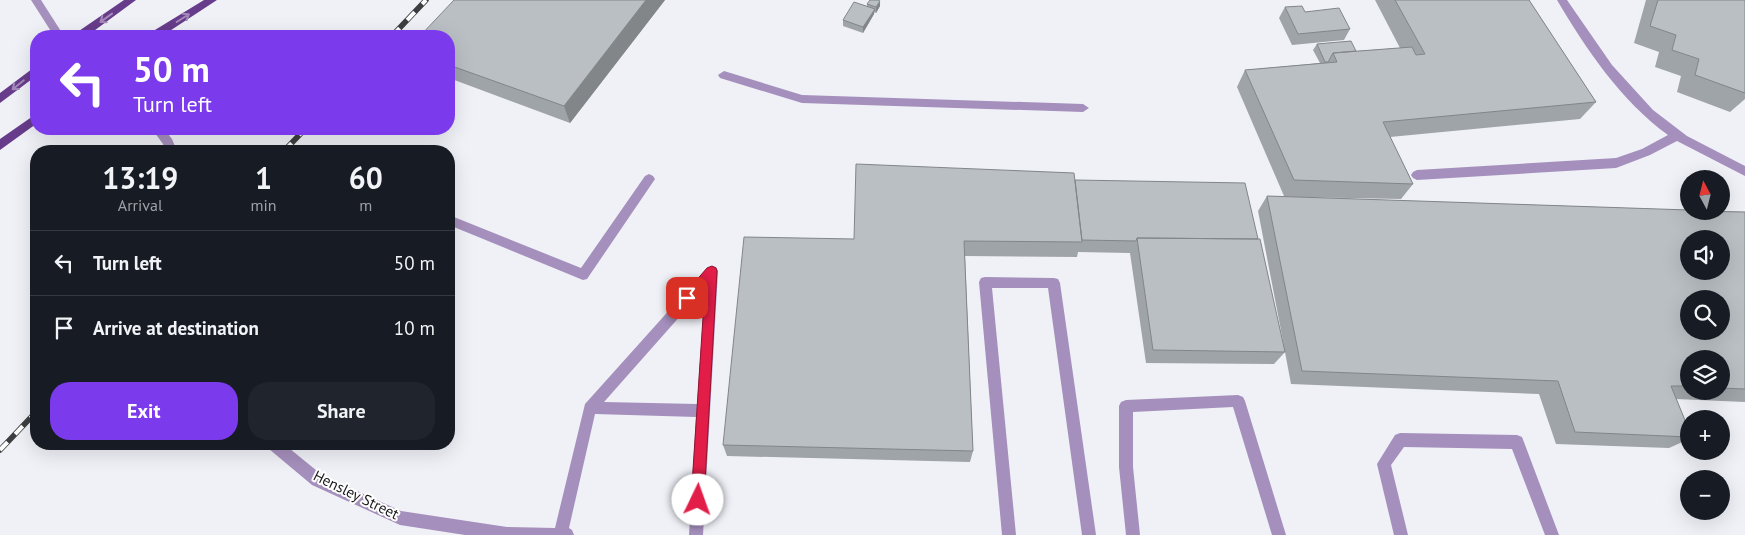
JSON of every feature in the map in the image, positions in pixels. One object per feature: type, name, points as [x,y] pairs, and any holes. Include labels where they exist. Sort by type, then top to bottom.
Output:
[{"type":"main road","points":[[88,30],[131,0]]},
{"type":"main road","points":[[164,30],[212,0]]},
{"type":"main road","points":[[0,99],[30,75]]},
{"type":"main road","points":[[0,145],[30,122]]},
{"type":"street","points":[[36,0],[55,30]]},
{"type":"street","points":[[1562,0],[1605,66],[1630,94],[1666,127],[1709,154],[1745,171]]},
{"type":"street","points":[[724,75],[802,99],[1083,108]]},
{"type":"street","points":[[1417,175],[1616,163],[1646,152],[1678,135]]},
{"type":"street","points":[[455,222],[583,275],[649,179]]},
{"type":"street","points":[[560,535],[590,408],[712,271],[696,535]]},
{"type":"street","points":[[1009,535],[985,282],[1054,283],[1089,535]]},
{"type":"street","points":[[1133,535],[1126,467],[1126,406],[1238,401],[1279,535]]},
{"type":"street","points":[[590,408],[703,411]]},
{"type":"street","points":[[1401,535],[1384,464],[1400,440],[1518,442],[1552,535]]},
{"type":"street","name":"Hensley Street","points":[[281,450],[317,480],[400,518],[507,534],[567,535]]},
{"type":"building","points":[[454,0],[646,0],[564,106],[455,67],[455,30],[426,30]]},
{"type":"building","points":[[870,0],[880,1],[876,7],[867,4]]},
{"type":"building","points":[[1395,0],[1529,0],[1596,102],[1383,122],[1413,184],[1294,180],[1245,70],[1337,62],[1333,53],[1412,47],[1416,55],[1425,54]]},
{"type":"building","points":[[1658,0],[1745,0],[1745,93],[1695,75],[1699,59],[1672,50],[1676,35],[1650,26]]},
{"type":"building","points":[[854,2],[875,9],[863,27],[843,20]]},
{"type":"building","points":[[1302,6],[1305,12],[1339,8],[1350,29],[1298,34],[1285,7]]},
{"type":"building","points":[[1351,41],[1356,51],[1333,53],[1328,62],[1325,62],[1317,44]]},
{"type":"building","points":[[856,164],[1074,173],[1082,242],[964,241],[973,451],[723,445],[744,237],[854,239]]},
{"type":"building","points":[[1075,180],[1245,183],[1258,239],[1137,238],[1136,241],[1082,240]]},
{"type":"building","points":[[1267,196],[1680,210],[1680,220],[1730,220],[1730,212],[1745,212],[1745,389],[1730,388],[1730,350],[1680,350],[1680,386],[1671,386],[1681,410],[1680,437],[1575,432],[1558,381],[1302,371]]},
{"type":"building","points":[[1137,238],[1260,239],[1285,352],[1153,350]]},
{"type":"railway","points":[[398,30],[426,0]]},
{"type":"railway","points":[[290,145],[299,135]]},
{"type":"railway","points":[[0,450],[30,418]]},
{"type":"route","points":[[687,298],[712,271],[698,500]]}]
